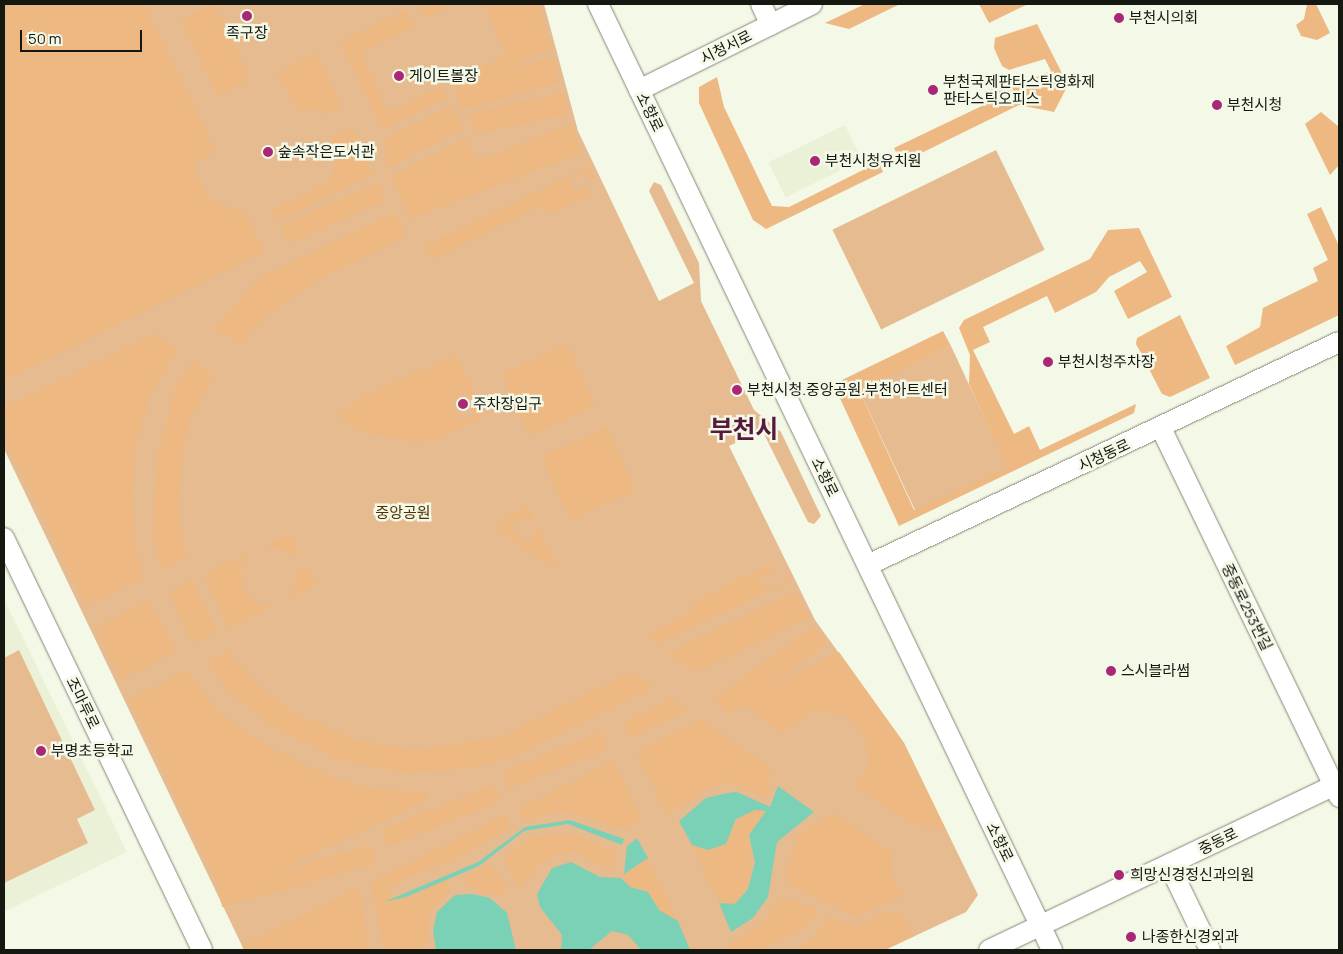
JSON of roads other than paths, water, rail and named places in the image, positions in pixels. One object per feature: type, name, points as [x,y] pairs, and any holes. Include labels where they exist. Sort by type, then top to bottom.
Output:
[{"type":"street","name":"소향로","points":[[598,4],[1052,950]]},
{"type":"street","points":[[761,4],[771,24]]},
{"type":"street","name":"시청서로","points":[[639,90],[812,4]]},
{"type":"street","name":"시청동로","points":[[868,565],[1161,428],[1339,342]]},
{"type":"street","name":"중동로253번길","points":[[1161,428],[1337,789]]},
{"type":"street","name":"조마루로","points":[[4,538],[202,950]]},
{"type":"street","name":"중동로","points":[[989,950],[1168,865],[1337,789]]},
{"type":"street","points":[[1168,865],[1210,950]]},
{"type":"place","name":"족구장","points":[[247,16]]},
{"type":"place","name":"부천시의회","points":[[1119,18]]},
{"type":"place","name":"게이트볼장","points":[[399,76]]},
{"type":"place","name":"부천국제판타스틱영화제 판타스틱오피스","points":[[933,90]]},
{"type":"place","name":"부천시청","points":[[1217,105]]},
{"type":"place","name":"숲속작은도서관","points":[[268,152]]},
{"type":"place","name":"부천시청유치원","points":[[815,161]]},
{"type":"place","name":"부천시청주차장","points":[[1048,362]]},
{"type":"place","name":"부천시청.중앙공원.부천아트센터","points":[[737,390]]},
{"type":"place","name":"주차장입구","points":[[463,404]]},
{"type":"place","name":"스시블라썸","points":[[1111,671]]},
{"type":"place","name":"부명초등학교","points":[[41,751]]},
{"type":"place","name":"희망신경정신과의원","points":[[1119,875]]},
{"type":"place","name":"나종한신경외과","points":[[1131,937]]},
{"type":"district","name":"부천시","points":[[744,429]]},
{"type":"park label","name":"중앙공원","points":[[403,513]]}]
